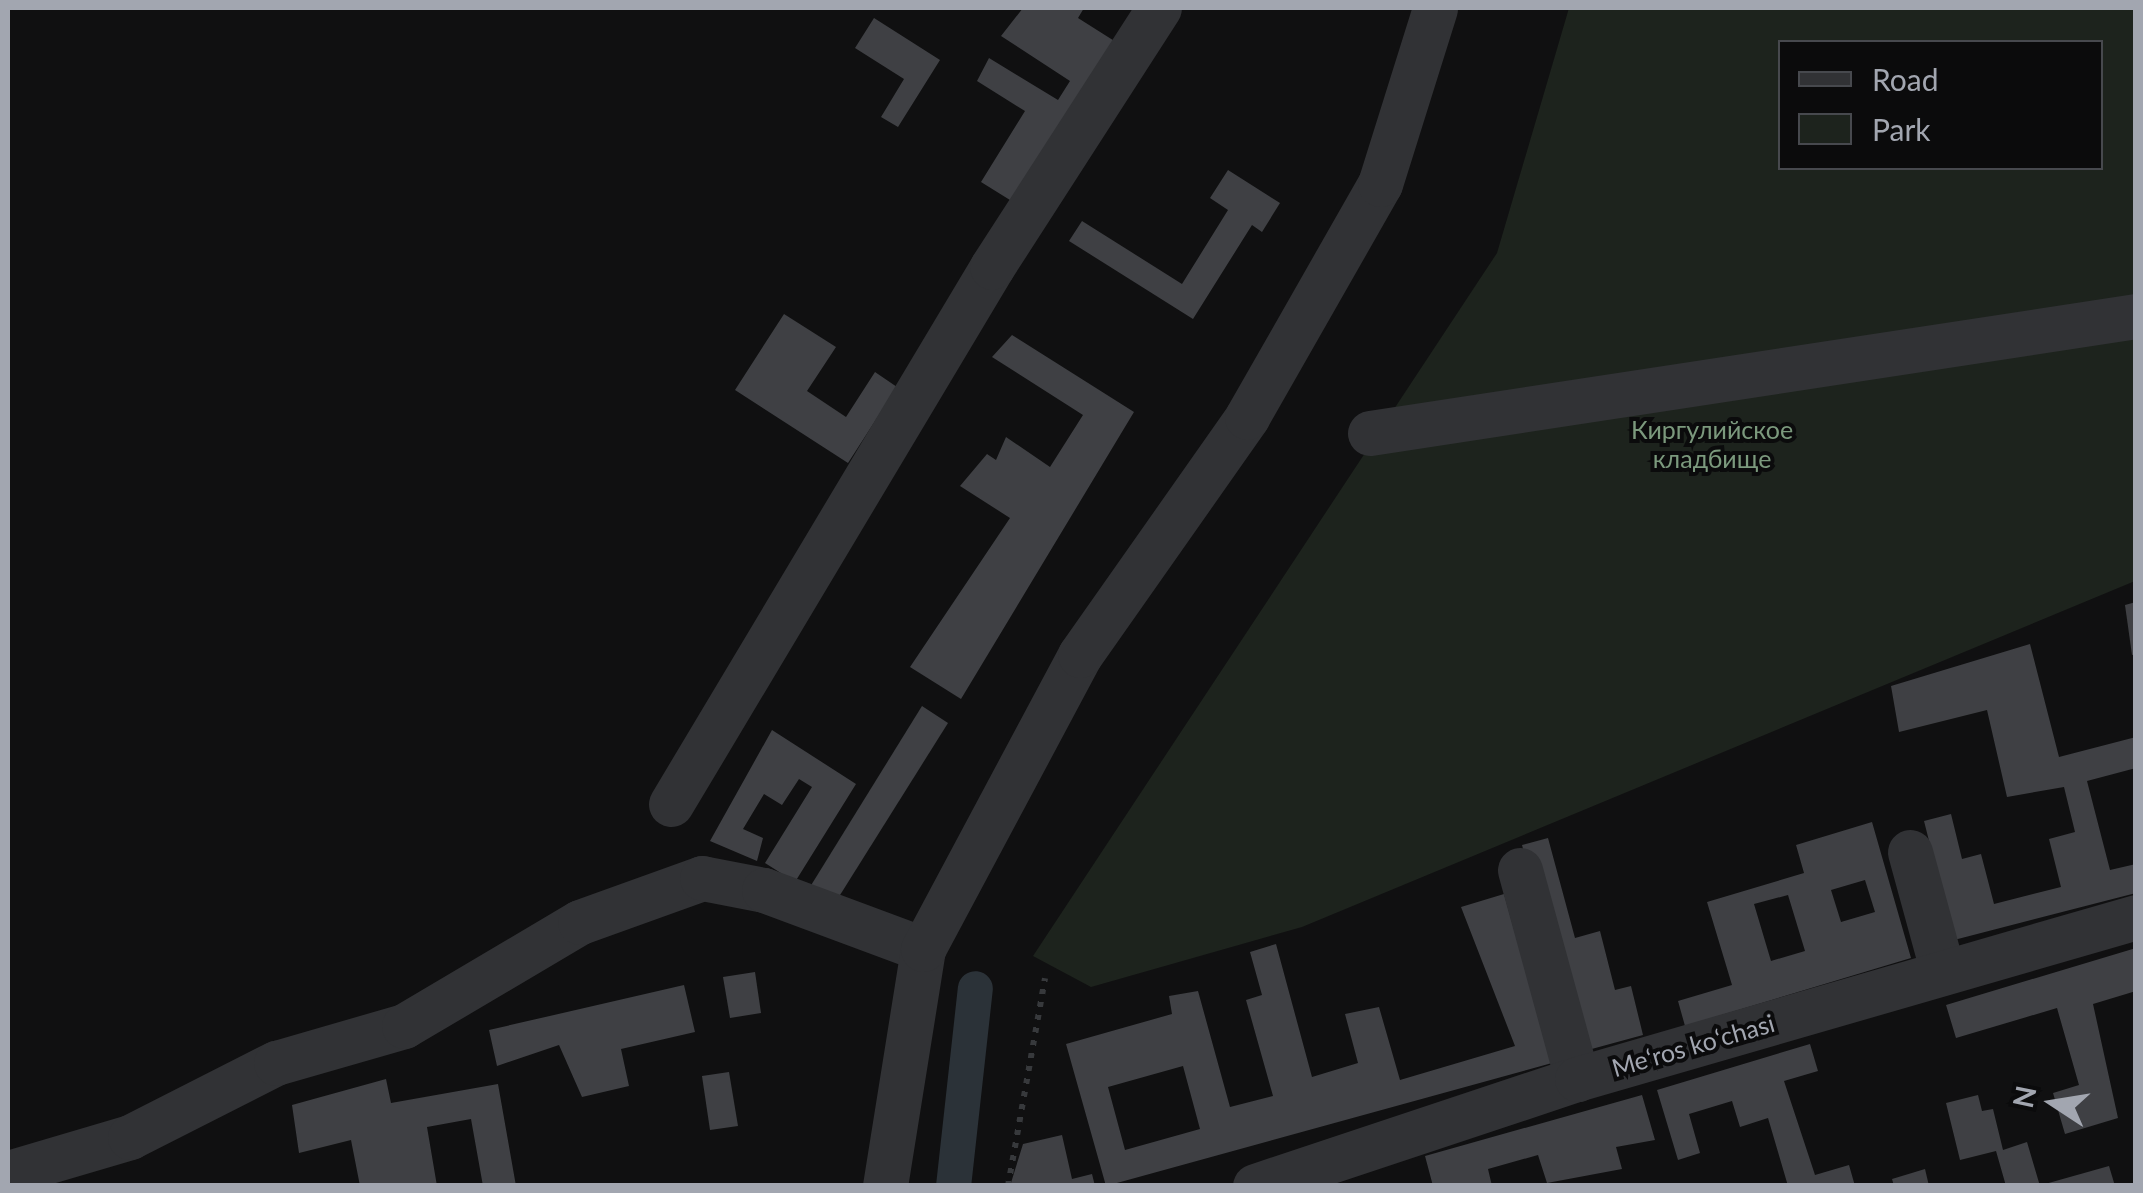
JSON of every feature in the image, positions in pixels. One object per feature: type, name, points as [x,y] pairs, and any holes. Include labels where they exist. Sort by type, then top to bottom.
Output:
[{"type":"street","points":[[671,804],[992,266],[1159,8]]},
{"type":"street","points":[[885,1186],[924,949],[1080,655],[1247,417],[1380,184],[1435,8]]},
{"type":"street","points":[[1370,432],[2136,316]]},
{"type":"street","points":[[1910,852],[1943,973]]},
{"type":"street","points":[[1520,870],[1577,1079]]},
{"type":"street","points":[[8,1173],[130,1137],[276,1064],[404,1026],[580,922],[702,878],[764,890],[924,949]]},
{"type":"street","name":"Meʻros koʻchasi","points":[[1255,1186],[1577,1079],[2136,917]]},
{"type":"path","points":[[1008,1186],[1045,978]]},
{"type":"green space","name":"Киргулийское кладбище","points":[[1569,8],[2135,8],[2135,581],[1302,927],[1091,987],[1033,956],[1497,253]]},
{"type":"building","points":[[1023,8],[1084,8],[1078,18],[1127,49],[1026,210],[981,182],[1025,111],[977,81],[989,58],[1058,100],[1070,81],[1001,36]]},
{"type":"building","points":[[874,18],[940,60],[898,127],[881,117],[904,79],[855,48]]},
{"type":"building","points":[[1228,170],[1280,203],[1262,232],[1252,225],[1193,319],[1069,241],[1082,221],[1182,284],[1228,210],[1210,198]]},
{"type":"building","points":[[784,314],[836,347],[807,391],[846,417],[875,372],[897,387],[848,463],[735,390]]},
{"type":"building","points":[[1012,335],[1134,412],[961,699],[910,667],[1010,518],[960,486],[987,454],[996,460],[1006,437],[1050,467],[1083,415],[992,357]]},
{"type":"building","points":[[2136,602],[2136,654],[2132,655],[2125,605]]},
{"type":"building","points":[[2030,644],[2059,757],[2136,737],[2136,768],[2087,781],[2110,870],[2136,864],[2136,893],[1954,940],[1924,821],[1951,814],[1962,859],[1981,854],[1994,904],[2061,887],[2049,839],[2075,832],[2064,787],[2007,797],[1987,710],[1899,732],[1891,686]]},
{"type":"building","points":[[922,706],[948,723],[835,903],[810,887]]},
{"type":"building","points":[[772,730],[856,784],[795,882],[765,863],[812,787],[799,779],[782,805],[764,794],[743,829],[763,838],[757,861],[710,841]]},
{"type":"building","points":[[1872,822],[1911,958],[1685,1026],[1678,1001],[1732,985],[1707,902],[1804,873],[1796,845]],"holes":[[[1865,880],[1875,912],[1841,922],[1831,890]],[[1788,895],[1805,951],[1771,961],[1754,904]]]},
{"type":"building","points":[[1548,838],[1575,938],[1600,931],[1615,990],[1631,986],[1643,1035],[1577,1053],[1522,845]]},
{"type":"building","points":[[1504,894],[1552,1063],[1106,1186],[1066,1044],[1172,1014],[1169,996],[1198,991],[1230,1107],[1273,1096],[1246,1000],[1262,995],[1250,952],[1276,944],[1312,1077],[1358,1063],[1345,1014],[1379,1007],[1400,1080],[1515,1046],[1461,907]],"holes":[[[1183,1066],[1200,1129],[1125,1150],[1108,1087]]]},
{"type":"building","points":[[2136,948],[2136,991],[2093,1004],[2118,1118],[2065,1134],[2053,1093],[2079,1085],[2057,1008],[1956,1038],[1946,1005]]},
{"type":"building","points":[[755,972],[761,1013],[730,1018],[723,977]]},
{"type":"building","points":[[684,985],[695,1032],[621,1049],[629,1086],[582,1097],[559,1045],[497,1066],[489,1030]]},
{"type":"building","points":[[1810,1044],[1818,1071],[1784,1081],[1815,1175],[1849,1165],[1855,1186],[1788,1186],[1768,1118],[1740,1127],[1732,1101],[1689,1114],[1700,1153],[1678,1160],[1657,1090]]},
{"type":"building","points":[[729,1072],[738,1126],[710,1130],[702,1076]]},
{"type":"building","points":[[386,1079],[391,1103],[498,1084],[516,1186],[483,1186],[471,1119],[427,1127],[437,1186],[360,1186],[351,1140],[299,1153],[292,1105]]},
{"type":"building","points":[[1642,1095],[1655,1140],[1616,1147],[1622,1169],[1547,1183],[1538,1155],[1488,1169],[1492,1186],[1433,1186],[1425,1156]]},
{"type":"building","points":[[1978,1095],[1982,1111],[1993,1109],[2003,1150],[2027,1142],[2040,1186],[2006,1186],[1996,1151],[1960,1160],[1946,1103]]},
{"type":"building","points":[[1062,1135],[1072,1179],[1092,1174],[1095,1186],[1010,1186],[1023,1144]]},
{"type":"building","points":[[2109,1166],[2115,1186],[2045,1184]]},
{"type":"building","points":[[1925,1169],[1929,1186],[1894,1186],[1892,1179]]},
{"type":"waterway","points":[[953,1186],[975,988]]}]
